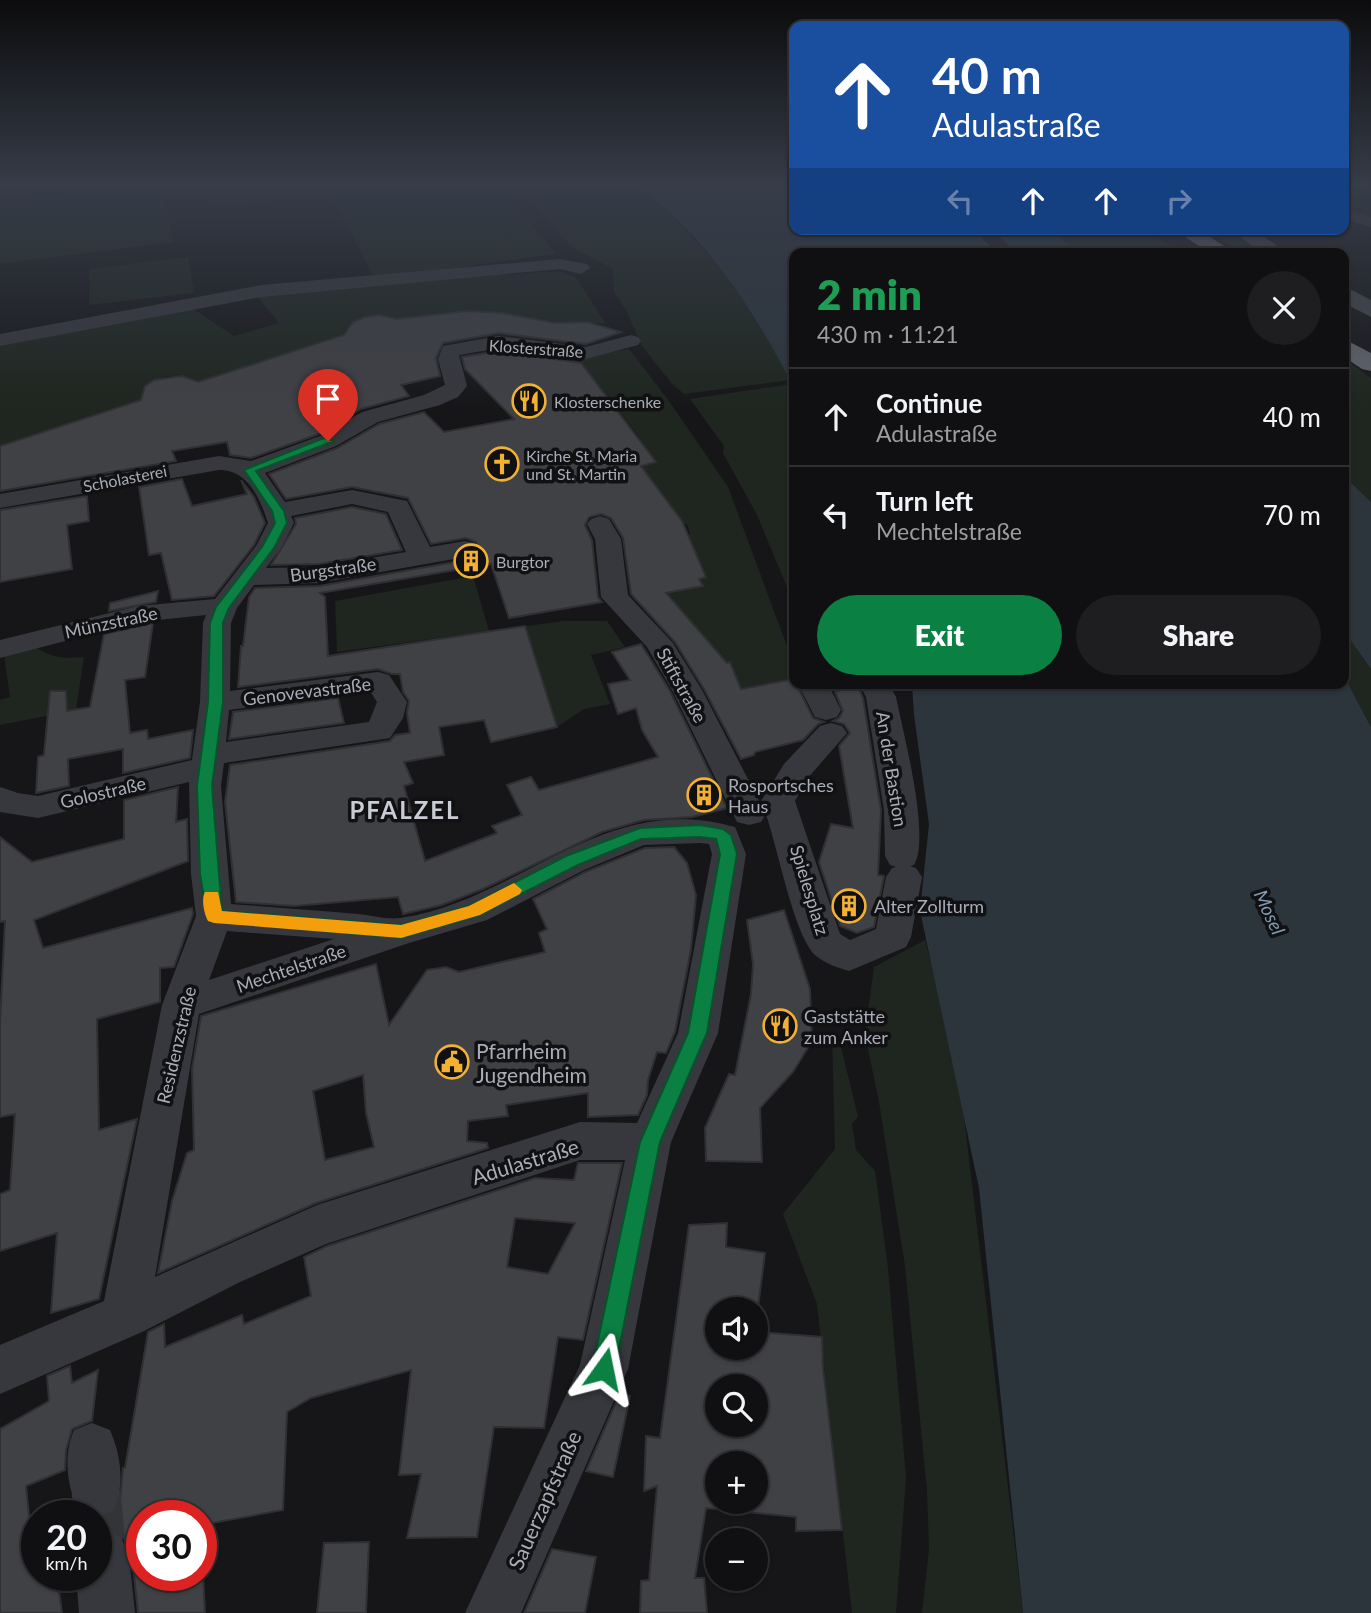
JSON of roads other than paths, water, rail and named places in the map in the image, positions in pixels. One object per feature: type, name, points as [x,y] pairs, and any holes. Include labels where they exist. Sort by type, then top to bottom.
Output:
[{"type":"highway","points":[[1349,329],[1371,344]]},
{"type":"highway","points":[[1349,349],[1371,364]]},
{"type":"main road","points":[[1349,296],[1371,310]]},
{"type":"street","points":[[0,340],[261,291],[560,264],[581,268]]},
{"type":"street","name":"Klosterstraße","points":[[250,470],[328,441],[370,417],[426,403],[450,392],[456,386],[448,359],[450,350],[461,346],[499,342],[586,353],[631,341]]},
{"type":"street","name":"Scholasterei","points":[[0,501],[219,463],[241,465],[250,470]]},
{"type":"street","points":[[250,470],[278,511],[352,497],[398,506],[421,555]]},
{"type":"street","name":"Residenzstraße","points":[[125,1316],[181,1005],[214,916],[205,786],[215,702],[217,623],[223,607],[277,533],[281,523],[278,511]]},
{"type":"street","name":"Stiftstraße","points":[[600,524],[608,539],[615,597],[659,643],[687,690],[750,817]]},
{"type":"street","name":"Burgstraße","points":[[244,577],[319,575],[465,549]]},
{"type":"street","name":"Münzstraße","points":[[0,649],[142,614],[193,606],[223,607]]},
{"type":"street","name":"Genovevastraße","points":[[207,761],[379,731],[388,718],[392,702],[378,681],[215,702]]},
{"type":"street","name":"An der Bastion","points":[[827,944],[849,957],[893,936],[903,867],[901,810],[881,697],[877,689]]},
{"type":"street","points":[[650,1142],[698,1033],[729,854],[750,817],[788,780],[807,756],[823,709]]},
{"type":"street","name":"Golostraße","points":[[0,798],[12,804],[38,807],[207,761]]},
{"type":"street","name":"Mechtelstraße","points":[[181,1005],[401,931],[474,911],[572,861],[640,834],[700,831],[750,817]]},
{"type":"street","name":"Spielesplatz","points":[[750,817],[791,827],[811,901],[827,944]]},
{"type":"street","name":"Mechtelstraße","points":[[214,916],[401,931]]},
{"type":"street","name":"Adulastraße","points":[[0,1370],[125,1316],[317,1226],[580,1141],[650,1142]]},
{"type":"street","name":"Sauerzapfstraße","points":[[493,1613],[604,1369],[650,1142]]},
{"type":"street","points":[[105,1591],[107,1613]]},
{"type":"water","points":[[714,260],[789,260],[789,379],[763,331]]},
{"type":"water","points":[[1349,481],[1371,502],[1371,669],[1349,638]]},
{"type":"water","name":"Mosel","points":[[1349,685],[1371,727],[1371,1613],[1023,1613],[979,1188],[920,911],[929,824],[912,689],[1349,689]]},
{"type":"tunnel","points":[[96,1492],[97,1500]]},
{"type":"place","name":"Klosterschenke","points":[[529,401]]},
{"type":"place","name":"Kirche St. Maria und St. Martin","points":[[502,464]]},
{"type":"place","name":"Burgtor","points":[[471,561]]},
{"type":"place","name":"Rosportsches Haus","points":[[704,795]]},
{"type":"place","name":"Alter Zollturm","points":[[849,906]]},
{"type":"place","name":"Gaststätte zum Anker","points":[[780,1026]]},
{"type":"place","name":"Pfarrheim Jugendheim","points":[[452,1062]]},
{"type":"district","name":"PFALZEL","points":[[405,809]]}]
